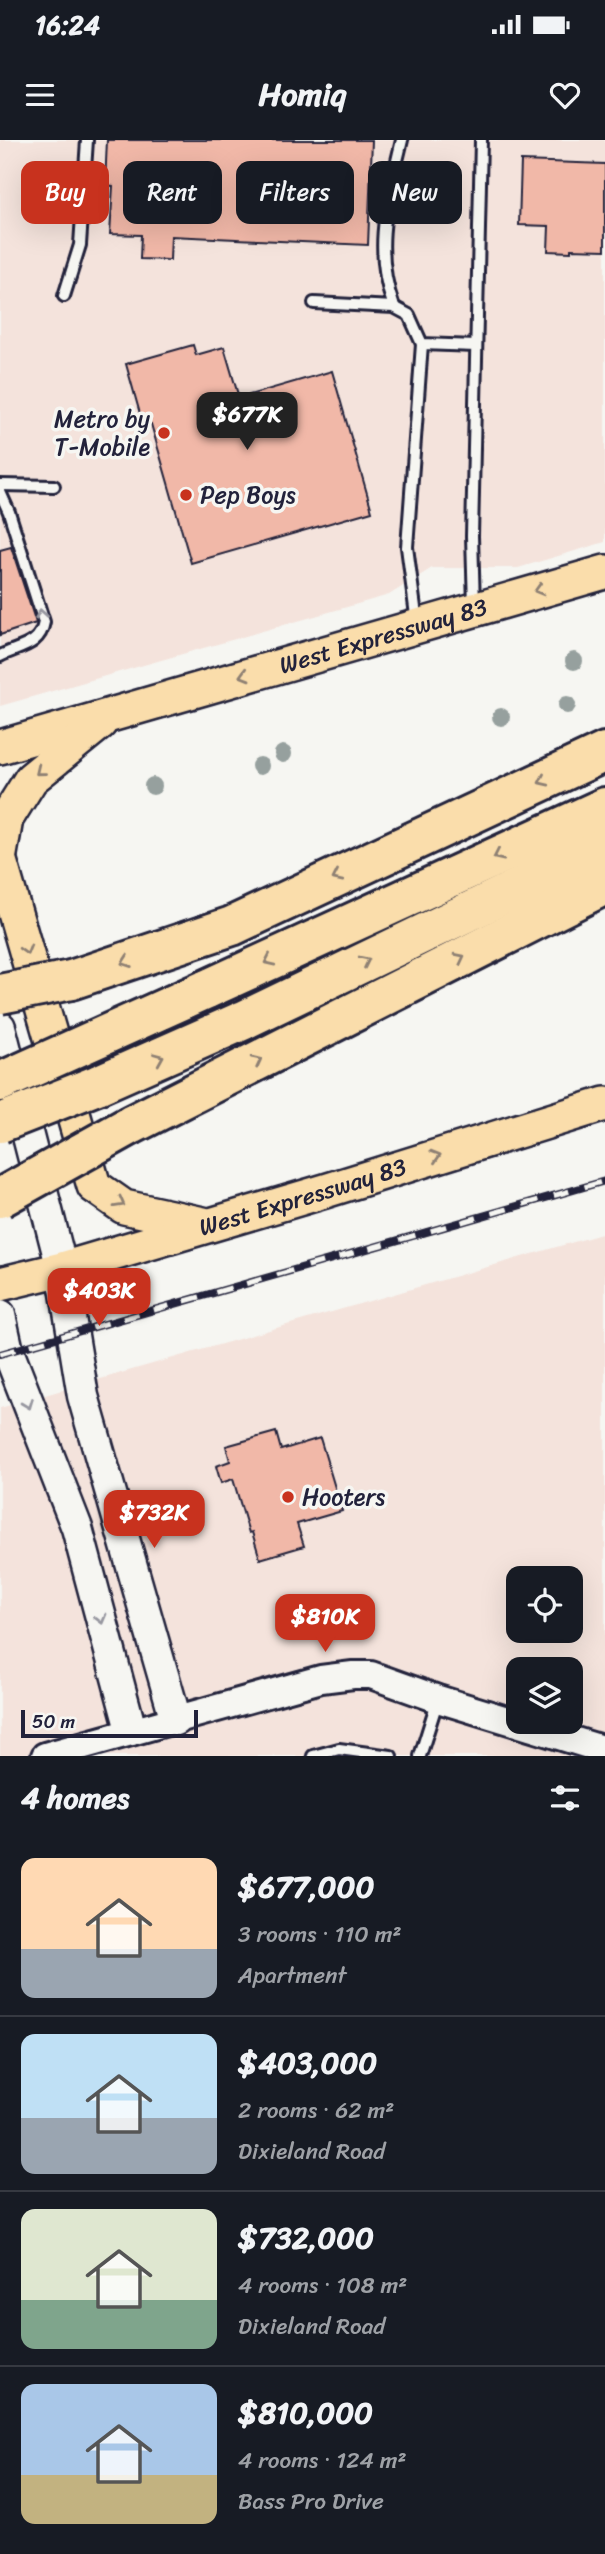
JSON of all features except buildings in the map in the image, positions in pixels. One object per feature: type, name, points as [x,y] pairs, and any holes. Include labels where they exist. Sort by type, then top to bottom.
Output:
[{"type":"highway","points":[[0,994],[71,980],[232,926],[605,752]]},
{"type":"highway","points":[[0,1082],[605,807]]},
{"type":"highway","points":[[0,1123],[97,1085],[221,1030],[605,846]]},
{"type":"highway","points":[[0,1198],[131,1125],[605,885]]},
{"type":"main road","name":"West Expressway 83","points":[[0,747],[605,572]]},
{"type":"main road","points":[[0,854],[6,819],[31,779],[113,713]]},
{"type":"main road","points":[[0,861],[94,1186],[124,1207],[206,1225]]},
{"type":"main road","points":[[0,1027],[62,1269],[83,1396],[176,1720]]},
{"type":"main road","name":"West Expressway 83","points":[[0,1284],[62,1269],[325,1191],[605,1104]]},
{"type":"main road","points":[[0,1315],[8,1351],[76,1528],[131,1730]]},
{"type":"street","points":[[45,1756],[321,1679],[353,1675],[371,1675],[438,1699],[605,1750]]},
{"type":"lane","points":[[64,296],[80,245],[87,140]]},
{"type":"lane","points":[[394,307],[385,284],[382,254],[385,215],[402,140]]},
{"type":"lane","points":[[474,609],[471,536],[481,140]]},
{"type":"lane","points":[[314,303],[394,307],[410,315],[422,344],[407,547],[417,625]]},
{"type":"lane","points":[[422,344],[476,346]]},
{"type":"lane","points":[[0,485],[54,486]]},
{"type":"lane","points":[[0,492],[9,512],[44,622],[42,634],[37,640],[0,656]]},
{"type":"lane","points":[[420,1756],[438,1699]]},
{"type":"lane","points":[[313,1756],[339,1752],[391,1756]]},
{"type":"shaded area","points":[[0,140],[605,140],[605,542],[518,568],[432,568],[389,595],[0,706]]},
{"type":"shaded area","points":[[605,1233],[605,1756],[0,1756],[0,1408]]},
{"type":"railway","points":[[0,1354],[605,1181]]},
{"type":"place","name":"Metro by T-Mobile","points":[[164,433]]},
{"type":"place","name":"Pep Boys","points":[[186,495]]},
{"type":"place","name":"Hooters","points":[[288,1497]]}]
